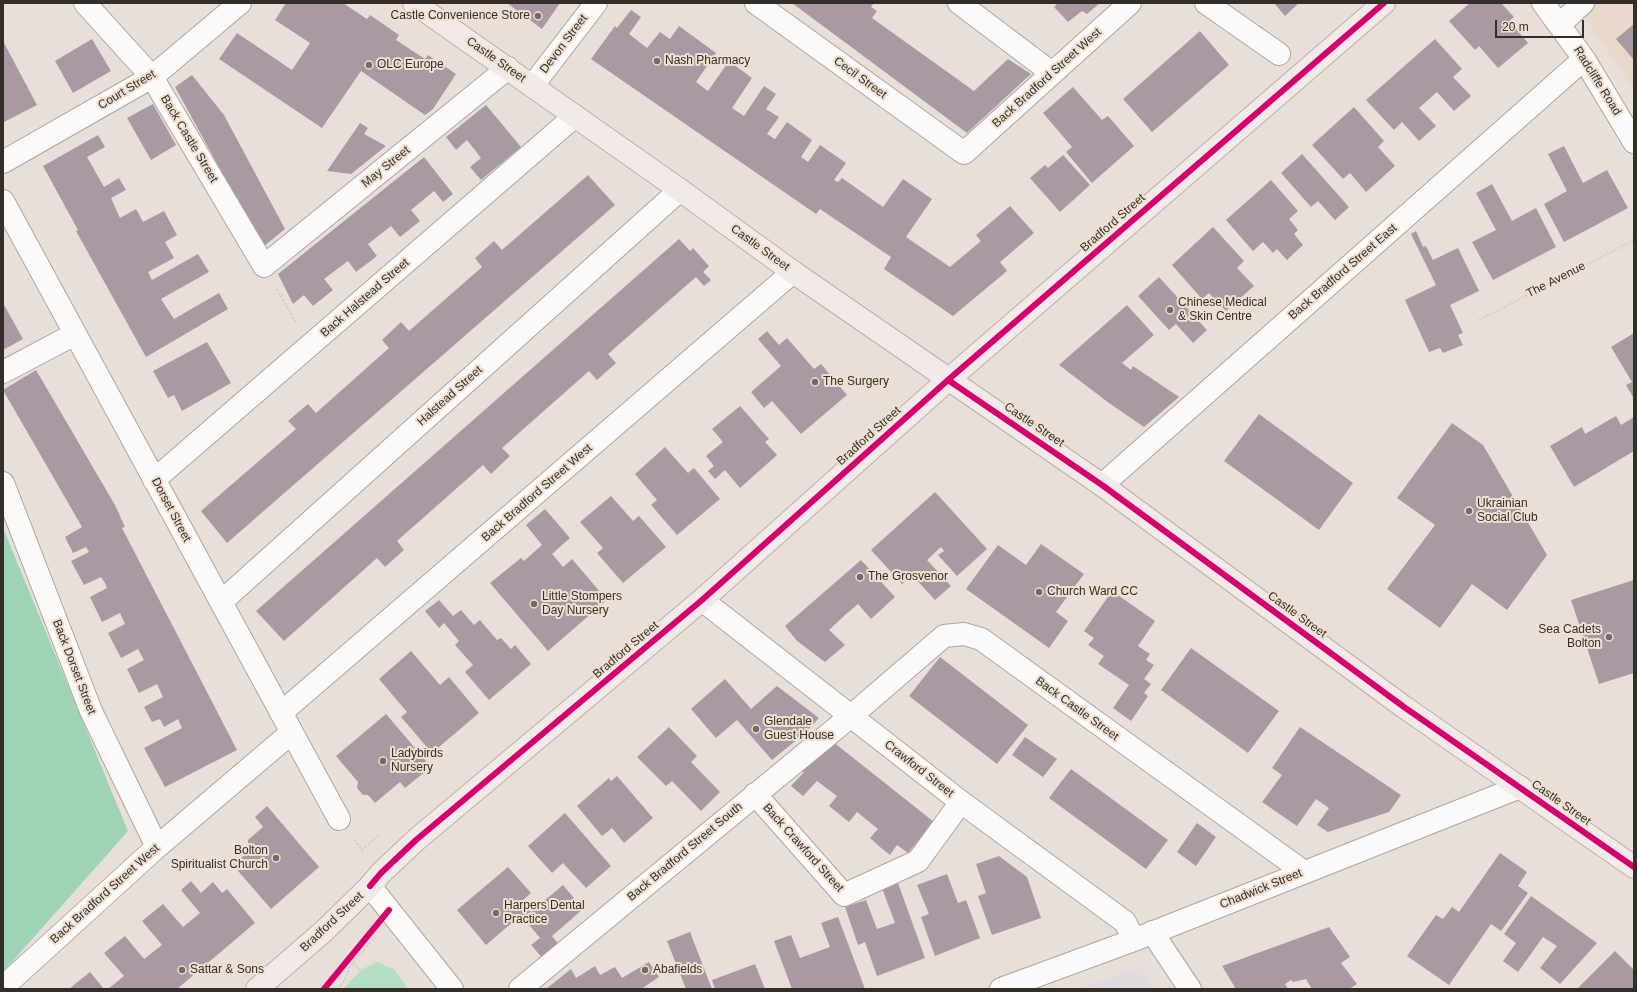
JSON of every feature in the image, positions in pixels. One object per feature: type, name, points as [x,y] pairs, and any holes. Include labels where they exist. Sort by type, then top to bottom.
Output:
[{"type":"main road","name":"Castle Street","points":[[414,3],[533,85],[793,272],[1102,485],[1404,707],[1634,868]]},
{"type":"main road","name":"Bradford Street","points":[[258,989],[324,931],[416,840],[702,600],[948,380],[1384,3]]},
{"type":"street","name":"Back Castle Street","points":[[84,3],[152,77],[264,266]]},
{"type":"street","name":"Court Street","points":[[3,162],[152,77],[240,3]]},
{"type":"street","name":"Devon Street","points":[[533,85],[596,3]]},
{"type":"street","name":"Cecil Street","points":[[756,3],[964,153]]},
{"type":"street","points":[[959,3],[1052,73]]},
{"type":"street","name":"Back Bradford Street West","points":[[964,153],[1130,3]]},
{"type":"street","points":[[1206,3],[1279,54]]},
{"type":"street","name":"Radcliffe Road","points":[[1543,3],[1584,59],[1634,142]]},
{"type":"street","points":[[1559,25],[1582,3]]},
{"type":"street","name":"Back Bradford Street East","points":[[1102,485],[1584,59]]},
{"type":"street","name":"May Street","points":[[264,266],[508,68]]},
{"type":"street","name":"Back Halstead Street","points":[[154,480],[575,116]]},
{"type":"street","name":"Halstead Street","points":[[221,602],[680,190]]},
{"type":"street","name":"Dorset Street","points":[[3,201],[339,819]]},
{"type":"street","name":"Back Bradford Street West","points":[[281,713],[793,272]]},
{"type":"street","points":[[3,372],[75,334]]},
{"type":"street","name":"Back Dorset Street","points":[[3,482],[91,711],[157,847]]},
{"type":"street","name":"Crawford Street","points":[[702,600],[961,802],[1143,936],[1190,989]]},
{"type":"street","name":"Back Castle Street","points":[[851,716],[944,636],[964,634],[981,639],[1304,872]]},
{"type":"street","name":"Back Bradford Street South","points":[[520,989],[851,716]]},
{"type":"street","name":"Back Bradford Street West","points":[[12,979],[157,847],[291,732]]},
{"type":"street","name":"Chadwick Street","points":[[1001,989],[1143,936],[1520,787]]},
{"type":"street","name":"Back Crawford Street","points":[[755,794],[844,895],[918,861],[961,802]]},
{"type":"street","points":[[370,886],[452,989]]},
{"type":"path","points":[[264,266],[309,346]]},
{"type":"path","points":[[338,989],[343,983],[350,962],[391,913]]},
{"type":"path","points":[[350,962],[376,986],[375,989]]},
{"type":"shaded area","points":[[1575,3],[1634,3],[1634,90]]},
{"type":"shaded area","points":[[1140,967],[1155,989],[1078,989]]},
{"type":"green space","points":[[3,528],[128,831],[3,972]]},
{"type":"green space","points":[[377,962],[394,969],[408,989],[343,989],[361,970]]},
{"type":"building","name":"OLC Europe","points":[[286,3],[343,3],[367,19],[370,15],[399,35],[396,40],[425,59],[428,55],[456,74],[433,109],[425,115],[361,71],[322,128],[219,59],[237,33],[292,70],[310,43],[275,20]]},
{"type":"building","name":"Castle Convenience Store","points":[[507,3],[560,3],[542,29]]},
{"type":"building","points":[[792,3],[874,3],[871,7],[877,11],[872,18],[974,91],[1008,59],[1031,74],[967,133]]},
{"type":"building","points":[[1058,3],[1100,3],[1087,14],[1082,11],[1068,22],[1054,7]]},
{"type":"building","points":[[1274,3],[1299,3],[1285,16]]},
{"type":"building","points":[[1470,3],[1501,3],[1514,17],[1509,21],[1528,43],[1498,68],[1479,46],[1475,50],[1449,21]]},
{"type":"building","points":[[631,10],[641,17],[629,34],[647,48],[660,32],[670,39],[679,26],[716,53],[696,82],[708,91],[729,61],[752,78],[732,108],[744,116],[764,86],[776,94],[766,109],[779,117],[767,134],[775,139],[787,122],[812,140],[801,157],[808,162],[820,145],[846,163],[834,180],[838,182],[842,178],[883,207],[903,179],[932,199],[906,237],[950,267],[981,241],[976,235],[1010,206],[1034,233],[1000,262],[1007,271],[953,316],[884,269],[891,257],[820,209],[816,214],[591,59],[615,26],[617,28]]},
{"type":"building","points":[[1634,24],[1634,60],[1616,39]]},
{"type":"building","points":[[1200,31],[1229,65],[1152,132],[1123,99]]},
{"type":"building","points":[[92,39],[111,71],[73,93],[55,61]]},
{"type":"building","points":[[1435,39],[1462,69],[1453,77],[1471,96],[1454,111],[1437,92],[1419,108],[1436,126],[1419,141],[1402,122],[1394,130],[1366,100]]},
{"type":"building","points":[[3,41],[37,105],[4,122],[3,120]]},
{"type":"building","points":[[192,75],[224,115],[285,229],[263,247],[175,87]]},
{"type":"building","points":[[1073,87],[1102,120],[1108,116],[1134,146],[1092,183],[1066,152],[1072,147],[1043,113]]},
{"type":"building","points":[[153,104],[176,145],[151,160],[127,118]]},
{"type":"building","points":[[486,105],[521,147],[481,180],[470,167],[481,158],[467,140],[456,150],[446,137]]},
{"type":"building","points":[[1354,107],[1384,141],[1378,147],[1395,166],[1366,192],[1350,173],[1343,179],[1312,145]]},
{"type":"building","points":[[360,123],[368,128],[364,134],[386,146],[351,174],[327,171]]},
{"type":"building","points":[[98,135],[105,147],[87,157],[104,187],[119,178],[126,190],[111,198],[120,218],[136,209],[143,222],[164,211],[177,235],[165,242],[174,258],[148,272],[152,280],[198,254],[209,272],[161,299],[174,319],[219,293],[228,309],[146,357],[76,231],[78,230],[43,166]]},
{"type":"building","points":[[1564,146],[1583,183],[1607,170],[1628,208],[1564,242],[1544,204],[1567,191],[1548,154]]},
{"type":"building","points":[[1302,154],[1349,207],[1335,220],[1318,201],[1311,207],[1281,173]]},
{"type":"building","points":[[1063,155],[1090,185],[1060,212],[1030,178],[1045,165],[1048,168]]},
{"type":"building","points":[[424,157],[453,194],[443,202],[434,191],[411,210],[420,221],[400,237],[391,226],[368,244],[377,256],[356,272],[348,261],[324,279],[333,290],[313,306],[304,295],[293,304],[278,274]]},
{"type":"building","points":[[588,175],[615,205],[227,543],[201,511],[296,429],[288,421],[308,404],[316,413],[389,348],[382,340],[401,322],[409,331],[482,267],[475,258],[494,241],[502,250]]},
{"type":"building","points":[[1271,180],[1298,211],[1289,219],[1298,230],[1294,234],[1303,245],[1287,260],[1277,249],[1273,253],[1263,242],[1253,251],[1226,220]]},
{"type":"building","points":[[1492,184],[1512,221],[1536,208],[1556,247],[1493,280],[1472,242],[1496,230],[1476,193]]},
{"type":"building","points":[[1213,227],[1244,261],[1237,268],[1254,286],[1226,311],[1209,293],[1202,299],[1172,265]]},
{"type":"building","points":[[1416,231],[1423,247],[1426,246],[1433,260],[1458,248],[1479,291],[1450,305],[1463,333],[1458,335],[1463,345],[1443,353],[1440,348],[1429,352],[1405,300],[1436,285],[1411,234]]},
{"type":"building","points":[[679,239],[690,251],[693,248],[709,266],[703,272],[711,280],[704,286],[696,277],[608,354],[616,363],[597,380],[589,371],[502,448],[510,456],[491,474],[483,465],[397,541],[404,550],[385,567],[377,558],[284,641],[256,611]]},
{"type":"building","name":"Chinese Medical & Skin Centre","points":[[1159,277],[1207,330],[1193,343],[1176,324],[1169,330],[1138,296]]},
{"type":"building","points":[[3,303],[23,339],[3,350]]},
{"type":"building","points":[[1127,305],[1154,335],[1122,363],[1131,370],[1133,366],[1179,397],[1144,427],[1109,403],[1059,365]]},
{"type":"building","points":[[767,331],[779,345],[787,338],[814,369],[821,364],[847,395],[801,434],[772,401],[764,408],[751,392],[781,366],[758,339]]},
{"type":"building","points":[[1634,333],[1634,399],[1626,385],[1632,382],[1611,347]]},
{"type":"building","points":[[207,342],[231,383],[182,411],[174,395],[168,398],[153,371]]},
{"type":"building","points":[[36,370],[115,505],[125,527],[122,528],[237,750],[165,787],[144,748],[182,728],[178,719],[164,727],[160,719],[152,722],[144,707],[163,697],[157,684],[139,693],[127,669],[144,660],[138,649],[121,658],[108,633],[125,624],[120,613],[102,622],[90,597],[107,588],[105,583],[101,577],[84,585],[71,561],[89,552],[86,547],[73,553],[65,537],[82,527],[3,390]]},
{"type":"building","points":[[740,406],[769,439],[765,442],[777,455],[740,488],[725,470],[715,479],[708,471],[714,466],[706,456],[723,442],[712,429]]},
{"type":"building","points":[[1259,414],[1353,483],[1319,530],[1224,461]]},
{"type":"building","points":[[1616,416],[1621,425],[1634,417],[1634,451],[1574,487],[1550,446],[1582,427],[1585,434]]},
{"type":"building","name":"Ukrainian Social Club","points":[[1452,423],[1483,445],[1547,555],[1507,610],[1472,584],[1440,628],[1387,589],[1435,525],[1397,498]]},
{"type":"building","points":[[665,447],[688,473],[694,468],[720,499],[677,535],[651,505],[657,500],[635,474]]},
{"type":"building","points":[[935,492],[987,549],[957,576],[938,555],[944,551],[941,547],[927,560],[951,586],[935,600],[912,575],[902,584],[871,550]]},
{"type":"building","points":[[611,496],[633,521],[639,516],[666,547],[623,583],[597,553],[603,548],[580,522]]},
{"type":"building","points":[[545,509],[570,538],[552,554],[563,567],[572,559],[607,600],[548,651],[490,583],[521,558],[524,561],[542,545],[526,525]]},
{"type":"building","name":"Church Ward CC","points":[[1041,544],[1084,574],[1056,612],[1068,621],[1049,648],[966,589],[998,545],[1026,565]]},
{"type":"building","points":[[861,560],[895,597],[871,619],[858,604],[845,615],[829,630],[845,645],[825,662],[797,641],[785,626]]},
{"type":"building","name":"Sea Cadets Bolton","points":[[1634,580],[1634,673],[1599,684],[1571,600]]},
{"type":"building","points":[[1112,591],[1155,621],[1138,646],[1150,654],[1146,660],[1154,665],[1144,679],[1151,684],[1144,693],[1148,696],[1131,721],[1113,708],[1129,685],[1098,664],[1104,656],[1088,645],[1094,638],[1084,631]]},
{"type":"building","points":[[439,600],[453,616],[461,610],[474,625],[480,620],[497,640],[501,638],[511,649],[515,645],[531,664],[489,700],[465,672],[473,665],[455,645],[459,641],[444,623],[439,628],[425,611]]},
{"type":"building","points":[[1191,648],[1279,711],[1248,753],[1161,690]]},
{"type":"building","points":[[411,651],[440,685],[449,677],[479,713],[432,753],[401,717],[407,712],[379,679]]},
{"type":"building","points":[[940,657],[1028,725],[997,764],[909,696]]},
{"type":"building","points":[[725,679],[751,709],[777,686],[819,718],[805,733],[772,760],[737,720],[716,738],[691,709]]},
{"type":"building","name":"Ladybirds Nursery","points":[[386,714],[431,767],[405,788],[400,782],[375,803],[368,795],[363,795],[357,788],[358,782],[336,756]]},
{"type":"building","points":[[669,727],[697,756],[691,762],[720,792],[701,811],[672,781],[666,786],[637,757]]},
{"type":"building","points":[[1300,727],[1401,795],[1389,812],[1328,832],[1317,825],[1329,808],[1316,799],[1297,826],[1262,802],[1282,775],[1272,768]]},
{"type":"building","points":[[1025,737],[1057,759],[1043,777],[1012,755]]},
{"type":"building","points":[[832,741],[934,822],[908,853],[897,845],[890,855],[870,838],[878,829],[857,812],[849,822],[829,806],[837,796],[817,781],[803,796],[791,786],[804,772],[801,770]]},
{"type":"building","points":[[1071,769],[1168,840],[1146,869],[1049,798]]},
{"type":"building","points":[[617,776],[653,818],[624,843],[612,828],[602,836],[577,806],[609,778],[611,781]]},
{"type":"building","name":"Bolton Spiritualist Church","points":[[267,806],[319,867],[271,909],[233,865],[248,852],[248,840],[263,827],[255,817]]},
{"type":"building","points":[[565,813],[611,866],[586,888],[563,863],[552,873],[528,846]]},
{"type":"building","points":[[1197,823],[1216,837],[1196,866],[1177,852]]},
{"type":"building","points":[[1500,853],[1527,872],[1518,886],[1528,893],[1501,931],[1491,924],[1449,985],[1407,956],[1436,915],[1443,919],[1452,907],[1459,912]]},
{"type":"building","points":[[999,856],[1027,877],[1041,918],[992,935],[978,896],[986,893],[976,864]]},
{"type":"building","name":"Harpers Dental Practice","points":[[508,867],[531,893],[522,901],[531,912],[563,885],[583,909],[552,936],[560,946],[544,960],[531,945],[540,938],[521,915],[486,945],[457,910]]},
{"type":"building","points":[[947,874],[958,903],[966,900],[980,938],[935,956],[921,917],[929,914],[917,885]]},
{"type":"building","points":[[191,881],[201,893],[213,882],[222,893],[227,889],[255,923],[177,989],[108,989],[124,976],[104,953],[125,936],[144,959],[162,945],[142,921],[163,904],[183,927],[200,913],[181,890]]},
{"type":"building","points":[[898,883],[925,958],[877,976],[865,942],[858,945],[845,907],[866,900],[877,929],[895,923],[882,888]]},
{"type":"building","points":[[1531,896],[1597,943],[1560,984],[1540,968],[1557,946],[1543,937],[1518,972],[1503,961],[1516,943],[1504,934]]},
{"type":"building","points":[[838,917],[865,989],[792,989],[774,941],[791,935],[800,958],[830,947],[821,923]]},
{"type":"building","points":[[1329,927],[1350,957],[1341,963],[1357,984],[1349,989],[1312,989],[1306,979],[1293,982],[1291,980],[1285,984],[1288,989],[1236,989],[1222,966]]},
{"type":"building","points":[[690,932],[712,989],[686,989],[667,941]]},
{"type":"building","points":[[1615,951],[1634,970],[1634,989],[1577,989]]},
{"type":"building","points":[[649,962],[659,977],[641,989],[546,989],[571,969],[576,978],[595,966],[600,975],[615,967],[622,978]]},
{"type":"building","points":[[755,964],[765,989],[715,989],[712,980]]},
{"type":"building","points":[[90,972],[104,989],[69,989],[80,980]]},
{"type":"cycle path","points":[[370,886],[381,873],[416,840],[702,600],[948,380],[1384,3]]},
{"type":"cycle path","points":[[948,380],[1102,485],[1404,707],[1634,867]]},
{"type":"cycle path","points":[[324,989],[389,910]]},
{"type":"place","name":"Castle Convenience Store","points":[[538,16]]},
{"type":"place","name":"Nash Pharmacy","points":[[657,61]]},
{"type":"place","name":"OLC Europe","points":[[369,65]]},
{"type":"place","name":"Chinese Medical & Skin Centre","points":[[1170,310]]},
{"type":"place","name":"The Surgery","points":[[815,382]]},
{"type":"place","name":"Ukrainian Social Club","points":[[1469,511]]},
{"type":"place","name":"The Grosvenor","points":[[860,577]]},
{"type":"place","name":"Church Ward CC","points":[[1039,592]]},
{"type":"place","name":"Little Stompers Day Nursery","points":[[534,604]]},
{"type":"place","name":"Sea Cadets Bolton","points":[[1609,637]]},
{"type":"place","name":"Glendale Guest House","points":[[756,729]]},
{"type":"place","name":"Ladybirds Nursery","points":[[383,761]]},
{"type":"place","name":"Bolton Spiritualist Church","points":[[276,858]]},
{"type":"place","name":"Harpers Dental Practice","points":[[496,913]]},
{"type":"place","name":"Sattar & Sons","points":[[182,970]]},
{"type":"place","name":"Abafields","points":[[645,970]]}]
